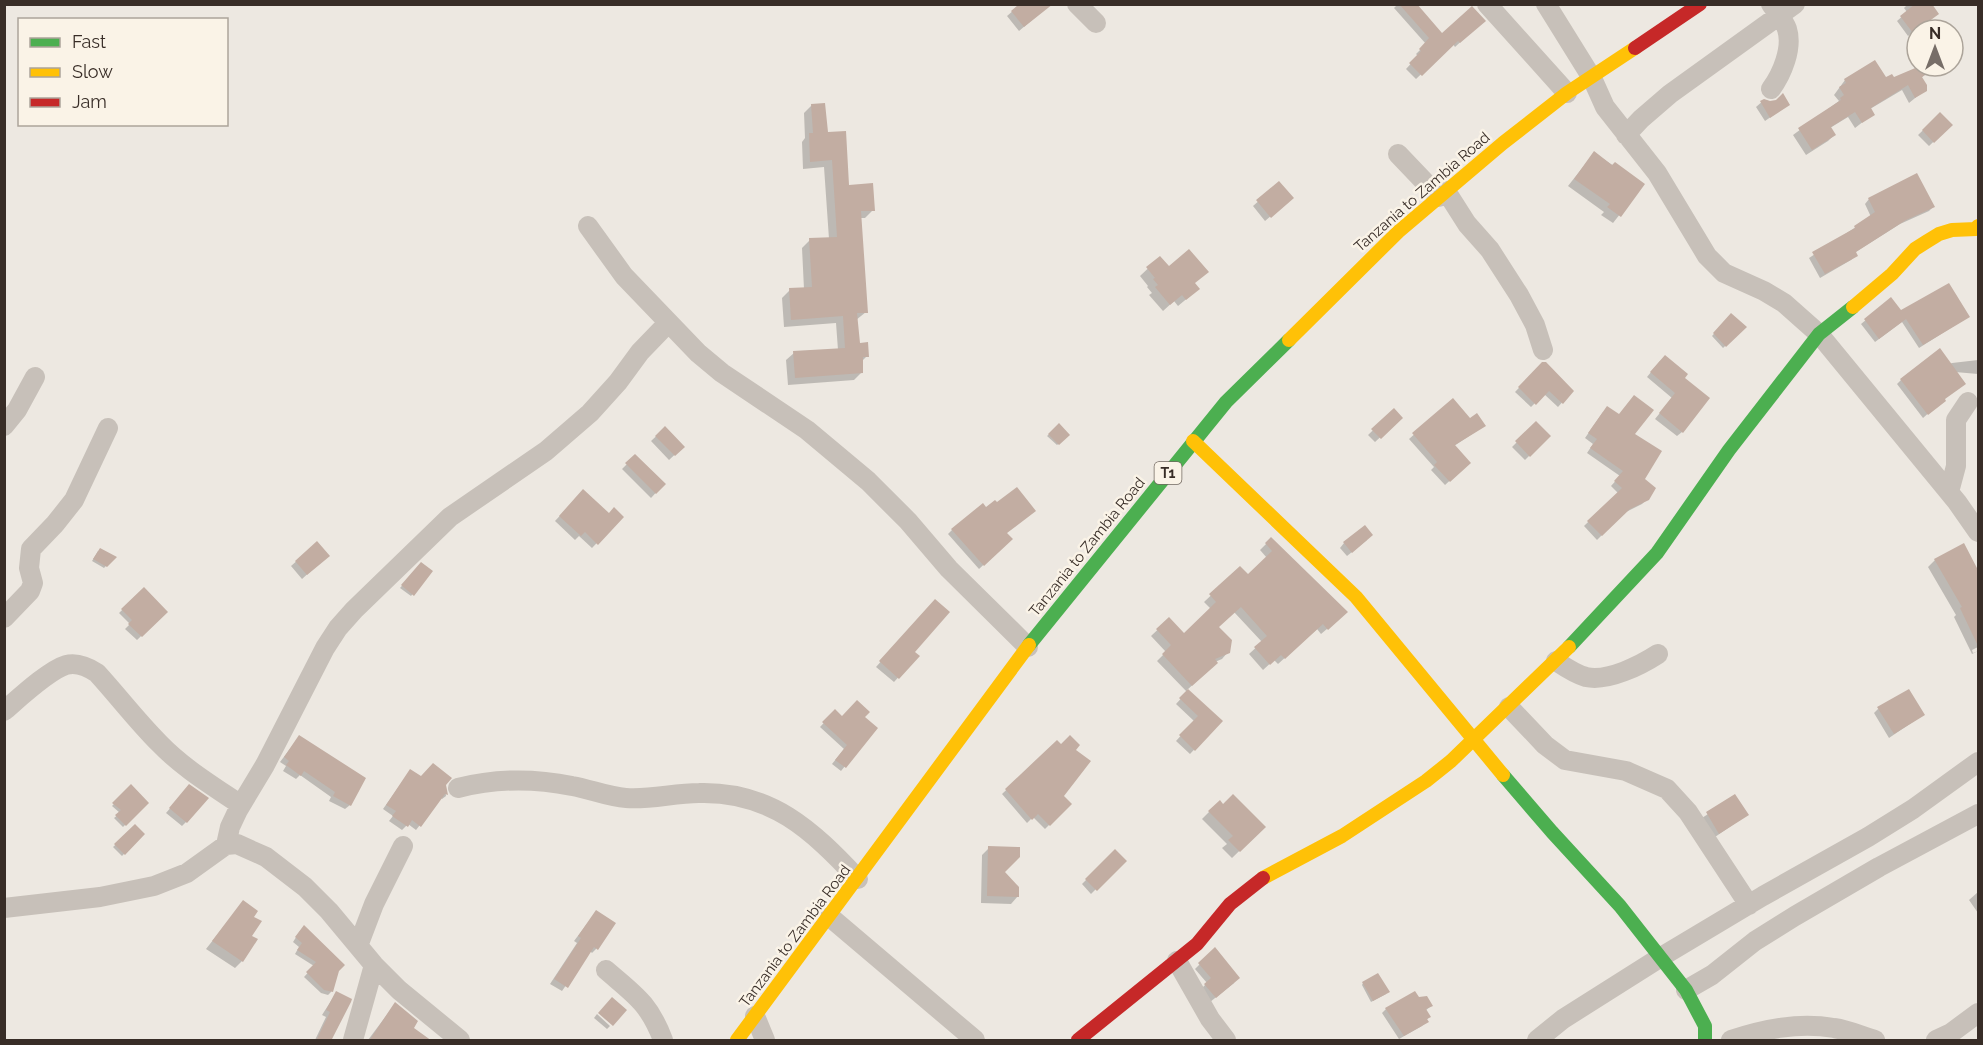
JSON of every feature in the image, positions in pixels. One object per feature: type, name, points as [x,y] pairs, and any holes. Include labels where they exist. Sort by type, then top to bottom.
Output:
[{"type":"main road","name":"Tanzania to Zambia Road","points":[[737,1041],[1028,647],[1226,402],[1398,232],[1503,143],[1568,93],[1654,33],[1701,4]]},
{"type":"main road","points":[[1078,1041],[1177,961],[1208,932],[1230,904],[1248,888],[1264,877],[1342,836],[1426,781],[1509,707],[1658,553],[1729,450],[1819,334],[1876,289],[1920,245],[1939,234],[1978,226]]},
{"type":"main road","points":[[1193,441],[1356,597],[1443,704],[1552,832],[1620,906],[1661,957],[1686,990],[1710,1038]]},
{"type":"street","points":[[1077,4],[1096,23]]},
{"type":"street","points":[[1487,4],[1568,93]]},
{"type":"street","points":[[1546,4],[1592,78],[1605,107],[1657,173],[1707,256],[1724,273],[1776,297],[1819,334],[1949,492],[1978,532]]},
{"type":"street","points":[[1626,135],[1670,94],[1774,10],[1795,4]]},
{"type":"street","points":[[1771,89],[1783,70],[1788,42],[1788,32],[1774,10]]},
{"type":"street","points":[[1398,154],[1443,194],[1490,250],[1535,325],[1543,350]]},
{"type":"street","points":[[588,226],[624,276],[698,353],[722,373],[807,430],[868,481],[908,521],[949,569],[1028,647]]},
{"type":"street","points":[[225,845],[240,805],[265,765],[325,648],[354,610],[450,517],[546,451],[590,412],[668,322]]},
{"type":"street","points":[[4,426],[17,410],[35,376]]},
{"type":"street","points":[[1949,492],[1956,466],[1956,420],[1968,402]]},
{"type":"street","points":[[4,618],[30,591],[33,583],[29,568],[31,549],[74,500],[108,428]]},
{"type":"street","points":[[1556,661],[1590,678],[1620,673],[1638,667],[1658,654]]},
{"type":"street","points":[[4,711],[26,692],[65,666],[77,664],[89,667],[172,755],[189,770],[240,805]]},
{"type":"street","points":[[1509,707],[1545,746],[1564,760],[1626,771],[1666,789],[1688,812],[1749,905]]},
{"type":"street","points":[[1537,1041],[1563,1019],[1661,957],[1877,831],[1978,762]]},
{"type":"street","points":[[458,788],[481,782],[510,779],[571,786],[624,798],[717,792],[732,795],[760,803],[793,818],[823,841],[858,879]]},
{"type":"street","points":[[1686,990],[1712,975],[1755,941],[1795,916],[1879,867],[1978,814]]},
{"type":"street","points":[[4,908],[100,897],[154,886],[187,873],[225,845],[237,844],[266,857],[281,867],[329,911],[374,965],[399,990],[460,1041]]},
{"type":"street","points":[[358,946],[374,904],[403,846]]},
{"type":"street","points":[[830,917],[975,1041]]},
{"type":"street","points":[[1177,961],[1226,1041]]},
{"type":"street","points":[[353,1041],[374,965]]},
{"type":"street","points":[[606,970],[643,1002],[656,1020],[663,1041]]},
{"type":"street","points":[[1936,1041],[1978,1013]]},
{"type":"street","points":[[755,1016],[765,1041]]},
{"type":"street","points":[[1731,1041],[1764,1031],[1792,1026],[1836,1028],[1875,1041]]},
{"type":"building","points":[[1019,4],[1053,4],[1024,27],[1011,11]]},
{"type":"building","points":[[1399,4],[1417,4],[1442,33],[1472,6],[1486,21],[1460,43],[1458,41],[1422,76],[1409,63],[1421,51],[1419,49],[1429,38]]},
{"type":"building","points":[[1915,4],[1932,4],[1939,14],[1934,18],[1905,18],[1905,23],[1900,16]]},
{"type":"building","points":[[1875,60],[1886,77],[1892,74],[1894,77],[1905,72],[1905,78],[1923,78],[1927,85],[1927,91],[1915,98],[1908,85],[1871,108],[1875,115],[1862,123],[1855,112],[1831,127],[1836,135],[1812,150],[1798,128],[1841,100],[1840,98],[1844,95],[1839,87],[1846,83],[1844,79]]},
{"type":"building","points":[[1783,93],[1790,105],[1770,118],[1760,101],[1776,100]]},
{"type":"building","points":[[825,103],[828,132],[846,131],[849,185],[873,183],[875,211],[861,211],[868,313],[857,313],[860,343],[868,342],[869,357],[863,357],[863,373],[795,378],[793,351],[845,348],[843,316],[791,320],[789,288],[812,287],[809,238],[837,237],[832,160],[810,162],[809,133],[813,133],[811,104]]},
{"type":"building","points":[[1940,112],[1953,125],[1934,143],[1922,130]]},
{"type":"building","points":[[1594,151],[1612,165],[1615,162],[1645,184],[1621,217],[1607,207],[1610,204],[1574,179]]},
{"type":"building","points":[[1917,173],[1935,207],[1906,220],[1856,252],[1858,256],[1825,274],[1812,252],[1855,228],[1854,226],[1875,212],[1868,198]]},
{"type":"building","points":[[1279,181],[1294,198],[1271,218],[1256,200]]},
{"type":"building","points":[[1189,249],[1209,272],[1195,283],[1200,289],[1186,300],[1182,295],[1170,305],[1155,287],[1158,285],[1153,279],[1155,278],[1146,267],[1160,256],[1169,266]]},
{"type":"building","points":[[1949,283],[1970,317],[1923,345],[1906,319],[1879,339],[1864,319],[1891,297],[1901,310]]},
{"type":"building","points":[[1731,313],[1747,327],[1726,347],[1713,333]]},
{"type":"building","points":[[1940,348],[1966,384],[1928,415],[1900,379]]},
{"type":"building","points":[[1665,355],[1688,374],[1685,378],[1710,398],[1683,433],[1659,413],[1675,393],[1650,372]]},
{"type":"building","points":[[1542,362],[1546,362],[1574,391],[1563,404],[1549,391],[1536,405],[1518,387]]},
{"type":"building","points":[[1634,395],[1654,410],[1635,434],[1662,451],[1645,479],[1656,488],[1649,500],[1630,509],[1602,536],[1587,521],[1622,488],[1614,481],[1623,471],[1590,448],[1597,439],[1588,433],[1607,406],[1619,414]]},
{"type":"building","points":[[1453,398],[1470,418],[1477,413],[1486,426],[1455,445],[1471,463],[1450,482],[1434,465],[1437,462],[1412,433]]},
{"type":"building","points":[[1394,408],[1403,418],[1381,439],[1371,429]]},
{"type":"building","points":[[1536,421],[1551,436],[1530,457],[1515,441]]},
{"type":"building","points":[[1059,423],[1070,435],[1059,445],[1048,434]]},
{"type":"building","points":[[665,426],[685,447],[675,456],[655,436]]},
{"type":"building","points":[[635,454],[666,484],[656,494],[625,463]]},
{"type":"building","points":[[1017,487],[1036,511],[1007,533],[1013,539],[984,566],[951,529],[983,503],[986,507],[995,500],[997,502]]},
{"type":"building","points":[[583,489],[609,513],[614,507],[624,517],[598,545],[585,532],[581,536],[559,516]]},
{"type":"building","points":[[1365,525],[1373,535],[1352,553],[1343,542]]},
{"type":"building","points":[[1271,537],[1348,612],[1328,630],[1323,624],[1285,659],[1281,655],[1270,665],[1254,647],[1267,636],[1241,607],[1219,627],[1232,640],[1230,653],[1215,659],[1218,663],[1192,686],[1162,654],[1171,645],[1156,629],[1169,617],[1184,633],[1216,602],[1209,594],[1240,566],[1248,574],[1272,551],[1265,543]]},
{"type":"building","points":[[317,541],[330,556],[307,575],[295,561]]},
{"type":"building","points":[[1964,543],[1978,570],[1978,646],[1960,608],[1962,607],[1934,559]]},
{"type":"building","points":[[100,548],[117,557],[107,567],[93,559]]},
{"type":"building","points":[[421,562],[433,571],[414,596],[401,585]]},
{"type":"building","points":[[144,587],[168,612],[142,637],[128,624],[132,620],[121,609]]},
{"type":"building","points":[[935,599],[950,612],[915,652],[920,656],[899,679],[879,661]]},
{"type":"building","points":[[1188,689],[1223,721],[1195,751],[1179,735],[1198,716],[1179,698]]},
{"type":"building","points":[[1909,689],[1925,715],[1894,734],[1877,707]]},
{"type":"building","points":[[857,700],[870,712],[865,717],[878,728],[846,768],[835,760],[847,745],[822,722],[835,709],[842,716]]},
{"type":"building","points":[[299,735],[366,778],[351,806],[333,796],[335,792],[304,771],[301,776],[286,765],[289,761],[284,757]]},
{"type":"building","points":[[1070,735],[1080,745],[1076,750],[1091,761],[1064,796],[1072,804],[1050,826],[1038,814],[1032,820],[1005,789],[1057,740],[1061,744]]},
{"type":"building","points":[[433,763],[452,778],[446,785],[448,795],[445,794],[421,827],[412,820],[408,827],[392,816],[396,811],[386,805],[410,769],[421,776]]},
{"type":"building","points":[[131,784],[149,803],[126,826],[115,815],[121,810],[112,803]]},
{"type":"building","points":[[189,784],[209,798],[187,823],[169,808]]},
{"type":"building","points":[[1233,794],[1266,827],[1240,852],[1228,840],[1233,836],[1208,811],[1220,800],[1223,804]]},
{"type":"building","points":[[1735,794],[1749,815],[1719,834],[1706,812]]},
{"type":"building","points":[[135,824],[145,834],[125,855],[114,844]]},
{"type":"building","points":[[988,846],[1020,847],[1020,857],[1005,872],[1019,887],[1019,897],[987,896]]},
{"type":"building","points":[[1115,849],[1127,861],[1097,891],[1085,879]]},
{"type":"building","points":[[243,900],[258,911],[254,917],[262,921],[252,936],[258,939],[243,962],[212,941]]},
{"type":"building","points":[[596,910],[616,923],[598,950],[594,947],[568,988],[554,979],[581,938],[578,936]]},
{"type":"building","points":[[304,925],[345,965],[339,971],[333,992],[324,990],[306,972],[316,962],[297,950],[302,943],[295,937]]},
{"type":"building","points":[[1215,947],[1240,978],[1216,998],[1204,984],[1211,978],[1198,963]]},
{"type":"building","points":[[1378,973],[1390,992],[1373,1001],[1362,982]]},
{"type":"building","points":[[336,991],[352,999],[351,1002],[331,1041],[316,1041],[330,1012],[326,1010]]},
{"type":"building","points":[[1415,991],[1419,997],[1427,996],[1433,1006],[1426,1009],[1431,1017],[1427,1019],[1429,1022],[1404,1036],[1385,1008]]},
{"type":"building","points":[[612,997],[627,1010],[613,1026],[598,1013]]},
{"type":"building","points":[[395,1002],[418,1021],[414,1028],[432,1041],[369,1041]]},
{"type":"traffic: fast","points":[[1569,647],[1657,553],[1729,450],[1819,334],[1853,307]]},
{"type":"traffic: fast","points":[[1029,645],[1226,402],[1289,340]]},
{"type":"traffic: fast","points":[[1503,775],[1620,906],[1686,990],[1705,1026],[1705,1040]]},
{"type":"traffic: slow","points":[[1289,340],[1398,232],[1503,143],[1567,93],[1635,48]]},
{"type":"traffic: slow","points":[[1853,307],[1892,274],[1915,249],[1939,234],[1952,230],[1976,229],[1978,226]]},
{"type":"traffic: slow","points":[[1193,441],[1356,597],[1503,775]]},
{"type":"traffic: slow","points":[[737,1040],[1029,645]]},
{"type":"traffic: slow","points":[[1263,878],[1342,836],[1426,781],[1451,761],[1569,647]]},
{"type":"traffic: jam","points":[[1635,48],[1700,4]]},
{"type":"traffic: jam","points":[[1078,1040],[1197,944],[1230,904],[1263,878]]}]
